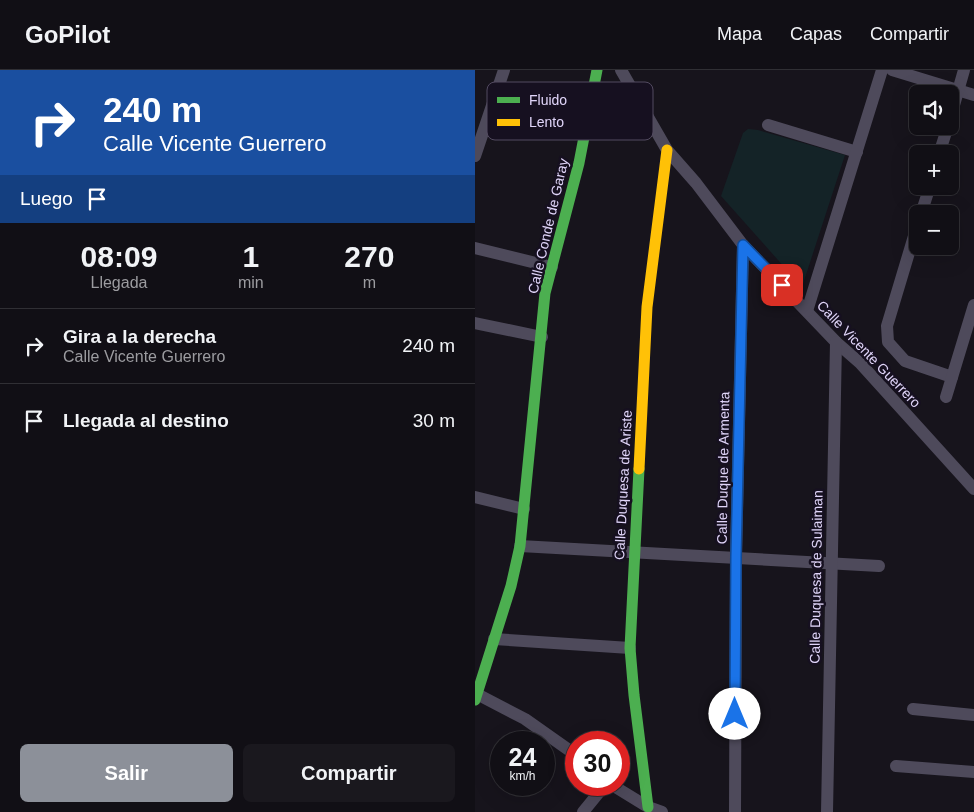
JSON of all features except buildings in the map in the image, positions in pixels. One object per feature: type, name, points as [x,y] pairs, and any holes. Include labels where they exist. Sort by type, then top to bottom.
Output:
[{"type":"street","points":[[500,82],[504,70]]},
{"type":"street","name":"Calle Vicente Guerrero","points":[[621,70],[628,82]]},
{"type":"street","points":[[807,311],[882,70]]},
{"type":"street","points":[[892,70],[942,85]]},
{"type":"street","points":[[964,70],[959,90],[974,95]]},
{"type":"street","points":[[475,156],[487,120]]},
{"type":"street","points":[[768,125],[857,152]]},
{"type":"street","name":"Calle Vicente Guerrero","points":[[653,126],[667,150],[696,183],[743,245],[835,342],[860,363],[974,488]]},
{"type":"street","name":"Calle Conde de Garay","points":[[476,697],[511,586],[520,546],[545,293],[583,140]]},
{"type":"street","name":"Calle Duquesa de Ariste","points":[[648,807],[630,648],[647,307],[667,150]]},
{"type":"street","name":"Calle Duque de Armenta","points":[[735,812],[736,557],[743,245]]},
{"type":"street","points":[[475,248],[552,267]]},
{"type":"street","points":[[909,253],[887,326],[888,342],[905,361],[953,377]]},
{"type":"street","points":[[946,397],[974,305]]},
{"type":"street","points":[[475,323],[542,337]]},
{"type":"street","name":"Calle Duquesa de Sulaiman","points":[[827,812],[835,342]]},
{"type":"street","points":[[475,497],[524,509]]},
{"type":"street","points":[[520,546],[879,566]]},
{"type":"street","points":[[494,639],[630,648]]},
{"type":"street","points":[[476,697],[525,719],[565,747]]},
{"type":"street","points":[[913,709],[974,715]]},
{"type":"street","points":[[896,766],[974,772]]},
{"type":"street","points":[[583,812],[596,796]]},
{"type":"street","points":[[630,796],[648,807],[662,812]]},
{"type":"shaded area","points":[[748,129],[758,130],[845,155],[802,287],[721,196],[743,133]]},
{"type":"traffic: fast","points":[[595,82],[597,70]]},
{"type":"traffic: fast","points":[[475,700],[511,586],[520,546],[545,293],[583,140]]},
{"type":"traffic: fast","points":[[639,469],[630,648],[648,807]]},
{"type":"traffic: slow","points":[[639,469],[647,307],[667,150]]},
{"type":"route","points":[[735,714],[736,557],[743,245],[782,285]]}]
